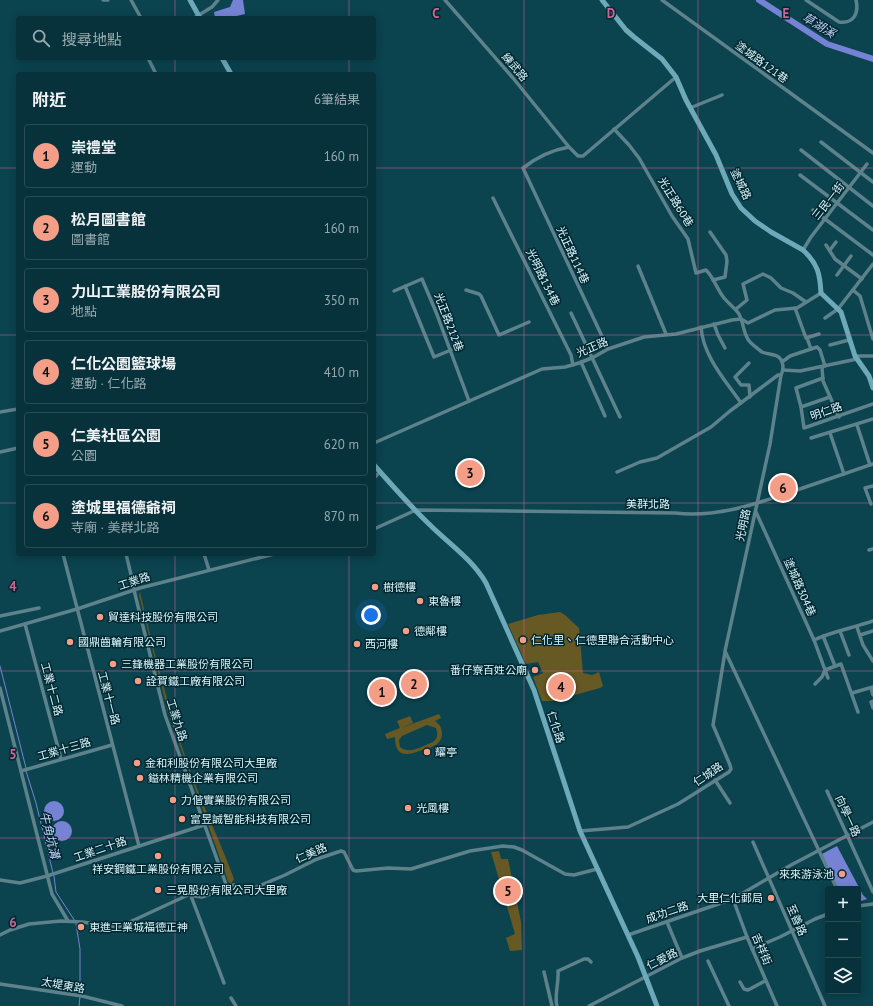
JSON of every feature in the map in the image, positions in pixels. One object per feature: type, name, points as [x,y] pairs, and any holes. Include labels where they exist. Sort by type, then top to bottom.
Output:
[{"type":"main road","points":[[190,0],[197,16]]},
{"type":"main road","name":"塗城路","points":[[602,0],[626,30],[662,59],[676,77],[690,108],[716,155],[732,194],[741,208],[755,221],[771,232],[808,254],[819,272],[820,293]]},
{"type":"main road","points":[[223,60],[230,72]]},
{"type":"main road","points":[[820,293],[841,312],[856,358],[869,376],[873,388]]},
{"type":"main road","name":"仁化路","points":[[376,467],[445,539],[467,558],[480,572],[486,583],[534,690],[580,831],[628,935],[657,1006]]},
{"type":"street","points":[[103,0],[108,0]]},
{"type":"street","points":[[131,0],[140,16]]},
{"type":"street","points":[[198,16],[212,7],[218,0]]},
{"type":"street","name":"練武路","points":[[445,0],[578,156],[584,156],[676,77]]},
{"type":"street","name":"塗城路121巷","points":[[662,0],[873,153]]},
{"type":"street","points":[[806,0],[839,22],[844,23],[849,22],[857,12],[858,8],[856,0]]},
{"type":"street","points":[[149,60],[155,72]]},
{"type":"street","points":[[690,108],[722,95]]},
{"type":"street","name":"光正路60巷","points":[[614,129],[630,145],[639,158],[672,216],[688,239],[696,273],[706,270],[711,275],[713,280]]},
{"type":"street","points":[[821,142],[873,182]]},
{"type":"street","name":"光正路114巷","points":[[569,147],[535,158],[522,168],[608,349]]},
{"type":"street","points":[[800,150],[873,206]]},
{"type":"street","name":"三民一街","points":[[803,250],[867,164]]},
{"type":"street","points":[[800,175],[873,230]]},
{"type":"street","name":"光明路134巷","points":[[493,198],[571,355],[573,365]]},
{"type":"street","points":[[812,210],[873,255]]},
{"type":"street","points":[[710,232],[726,255],[727,261],[725,277],[713,280],[716,288],[725,300],[736,309],[745,328],[747,338],[763,352],[778,356],[782,362],[783,370],[800,371],[823,367],[856,358],[873,356]]},
{"type":"street","points":[[830,250],[836,242]]},
{"type":"street","points":[[826,245],[835,259],[862,279]]},
{"type":"street","points":[[836,275],[851,256]]},
{"type":"street","points":[[827,318],[838,309],[873,264]]},
{"type":"street","points":[[638,266],[666,334]]},
{"type":"street","points":[[736,309],[747,300],[743,284],[763,274],[771,278],[780,288],[793,293],[806,302]]},
{"type":"street","name":"光正路212巷","points":[[394,291],[422,279],[451,350],[469,401]]},
{"type":"street","points":[[405,286],[434,357],[451,350]]},
{"type":"street","points":[[466,290],[481,296],[499,335],[529,322]]},
{"type":"street","points":[[853,290],[860,296],[873,339]]},
{"type":"street","name":"光正路","points":[[376,442],[542,369],[573,365],[593,358],[608,349],[644,337],[676,334],[741,319],[748,323],[775,310],[798,308],[820,293]]},
{"type":"street","points":[[795,308],[811,349]]},
{"type":"street","points":[[571,313],[620,417]]},
{"type":"street","points":[[714,324],[725,348]]},
{"type":"street","points":[[701,327],[709,356],[741,403]]},
{"type":"street","points":[[807,338],[819,334]]},
{"type":"street","points":[[830,345],[849,340]]},
{"type":"street","points":[[782,362],[790,356],[817,347],[820,350],[823,378],[839,417]]},
{"type":"street","points":[[581,362],[605,416]]},
{"type":"street","points":[[749,363],[735,377],[741,384],[749,385],[750,397]]},
{"type":"street","name":"光明路","points":[[725,651],[770,444],[783,370]]},
{"type":"street","points":[[617,472],[640,462],[657,458],[711,427],[778,375],[781,375]]},
{"type":"street","points":[[823,378],[796,388],[801,407],[830,397]]},
{"type":"street","name":"明仁路","points":[[801,407],[804,428],[873,404]]},
{"type":"street","points":[[0,412],[16,408]]},
{"type":"street","points":[[811,438],[873,420]]},
{"type":"street","points":[[857,425],[872,465]]},
{"type":"street","points":[[830,433],[844,474]]},
{"type":"street","points":[[0,452],[16,448]]},
{"type":"street","name":"美群北路","points":[[416,510],[675,513],[688,515],[720,512],[757,503],[872,465]]},
{"type":"street","points":[[376,476],[380,472]]},
{"type":"street","points":[[871,504],[865,488],[873,486]]},
{"type":"street","points":[[376,528],[416,510]]},
{"type":"street","name":"塗城路304巷","points":[[756,511],[814,640],[828,678]]},
{"type":"street","name":"工業十一路","points":[[64,556],[139,846]]},
{"type":"street","name":"工業九路","points":[[126,556],[165,715],[227,888]]},
{"type":"street","points":[[205,556],[209,570]]},
{"type":"street","name":"工業路","points":[[0,631],[77,609],[134,590],[266,556]]},
{"type":"street","points":[[0,616],[39,608]]},
{"type":"street","points":[[814,640],[873,622]]},
{"type":"street","name":"工業十二路","points":[[25,624],[61,759]]},
{"type":"street","points":[[857,627],[863,645],[872,658]]},
{"type":"street","points":[[840,631],[849,655]]},
{"type":"street","points":[[860,635],[873,631]]},
{"type":"street","points":[[823,636],[834,666]]},
{"type":"street","points":[[725,651],[836,886]]},
{"type":"street","name":"仁城路","points":[[580,831],[628,828],[678,804],[729,772],[731,769],[713,725],[725,651]]},
{"type":"street","points":[[815,684],[822,677],[825,670],[841,664],[858,712]]},
{"type":"street","points":[[852,693],[872,687],[873,695]]},
{"type":"street","points":[[0,688],[54,899],[70,922]]},
{"type":"street","points":[[872,702],[873,708]]},
{"type":"street","name":"工業十三路","points":[[22,771],[112,744]]},
{"type":"street","points":[[715,780],[730,803]]},
{"type":"street","name":"向學一路","points":[[827,791],[873,892]]},
{"type":"street","name":"成功二路","points":[[628,935],[733,899],[768,878],[873,822]]},
{"type":"street","name":"工業二十路","points":[[0,880],[20,883],[48,876],[204,825]]},
{"type":"street","name":"至善路","points":[[753,842],[825,1006]]},
{"type":"street","name":"仁美路","points":[[227,888],[235,885],[241,892],[245,892],[294,871],[317,859],[341,851],[344,852],[353,870],[356,871],[388,868],[410,869],[470,851],[504,846],[522,850],[565,874],[574,875],[597,869]]},
{"type":"street","points":[[0,935],[29,924],[61,921],[119,927],[188,895],[202,897],[227,888]]},
{"type":"street","points":[[191,896],[224,983]]},
{"type":"street","name":"吉祥街","points":[[733,899],[747,938],[777,1006]]},
{"type":"street","points":[[861,906],[873,904]]},
{"type":"street","points":[[752,949],[825,915]]},
{"type":"street","points":[[667,922],[682,958]]},
{"type":"street","name":"仁愛路","points":[[589,1006],[682,958],[700,951],[747,938]]},
{"type":"street","points":[[557,1006],[556,996],[559,980],[558,971],[584,959],[588,959],[591,962]]},
{"type":"street","points":[[708,961],[729,1006]]},
{"type":"street","points":[[544,972],[552,1006]]},
{"type":"street","points":[[740,982],[744,990],[748,990],[765,981]]},
{"type":"street","name":"太堤東路","points":[[0,984],[82,996],[122,1006]]},
{"type":"street","points":[[231,998],[236,1006]]},
{"type":"shaded area","points":[[140,592],[158,666],[172,714],[196,786],[234,879],[231,884],[228,881],[168,712],[139,595]]},
{"type":"shaded area","points":[[560,612],[579,628],[583,673],[592,675],[599,672],[603,686],[553,701],[542,701],[533,677],[543,673],[538,662],[526,664],[508,624],[538,615]]},
{"type":"shaded area","points":[[439,714],[441,718],[435,721],[440,726],[442,735],[440,741],[432,747],[403,754],[397,749],[395,737],[387,739],[385,734],[400,728],[397,721],[410,716],[413,723],[401,728]],"holes":[[[427,725],[436,728],[437,736],[433,742],[412,750],[400,747],[399,740],[402,736]]]},
{"type":"shaded area","points":[[499,851],[501,859],[508,859],[521,922],[522,950],[510,951],[506,938],[515,934],[491,852]]},
{"type":"water","points":[[233,0],[243,0],[245,14],[236,16],[215,16],[214,12],[230,7]]},
{"type":"water","points":[[54,801],[61,804],[64,811],[61,818],[54,821],[47,818],[44,811],[47,804]]},
{"type":"water","points":[[62,821],[69,824],[72,831],[69,838],[62,841],[55,838],[52,831],[55,824]]},
{"type":"water","name":"來來游泳池","points":[[837,846],[858,886],[837,886],[822,854]]},
{"type":"water","name":"來來游泳池","points":[[861,891],[863,895],[867,899],[861,901]]},
{"type":"waterway","name":"草湖溪","points":[[759,0],[827,44],[873,59]]},
{"type":"waterway","name":"牛角坑溝","points":[[0,666],[26,768]]},
{"type":"waterway","name":"牛角坑溝","points":[[26,771],[36,803],[53,873]]},
{"type":"waterway","name":"牛角坑溝","points":[[54,876],[56,892],[75,921]]},
{"type":"waterway","name":"牛角坑溝","points":[[76,924],[80,949],[80,994]]},
{"type":"waterway","name":"牛角坑溝","points":[[79,1006],[80,997]]},
{"type":"place","name":"力山工業股份有限公司","points":[[470,473]]},
{"type":"place","name":"塗城里福德爺祠","points":[[783,488]]},
{"type":"place","name":"樹德樓","points":[[375,587]]},
{"type":"place","name":"東魯樓","points":[[420,601]]},
{"type":"place","name":"貿達科技股份有限公司","points":[[100,617]]},
{"type":"place","name":"德鄰樓","points":[[406,631]]},
{"type":"place","name":"仁化里、仁德里聯合活動中心","points":[[523,640]]},
{"type":"place","name":"國鼎齒輪有限公司","points":[[70,642]]},
{"type":"place","name":"西河樓","points":[[357,644]]},
{"type":"place","name":"三鋒機器工業股份有限公司","points":[[113,664]]},
{"type":"place","name":"番仔寮百姓公廟","points":[[535,670]]},
{"type":"place","name":"詮賀鐵工廠有限公司","points":[[138,681]]},
{"type":"place","name":"松月圖書館","points":[[414,684]]},
{"type":"place","name":"仁化公園籃球場","points":[[561,687]]},
{"type":"place","name":"崇禮堂","points":[[382,692]]},
{"type":"place","name":"耀亭","points":[[427,752]]},
{"type":"place","name":"金和利股份有限公司大里廠","points":[[137,763]]},
{"type":"place","name":"鎰林精機企業有限公司","points":[[140,778]]},
{"type":"place","name":"力偕實業股份有限公司","points":[[173,800]]},
{"type":"place","name":"光風樓","points":[[408,808]]},
{"type":"place","name":"富昱誠智能科技有限公司","points":[[182,819]]},
{"type":"place","name":"祥安鋼鐵工業股份有限公司","points":[[158,856]]},
{"type":"place","name":"來來游泳池","points":[[842,874]]},
{"type":"place","name":"三晃股份有限公司大里廠","points":[[158,890]]},
{"type":"place","name":"仁美社區公園","points":[[508,891]]},
{"type":"place","name":"大里仁化郵局","points":[[771,898]]},
{"type":"place","name":"東進工業城福德正神","points":[[81,927]]}]
